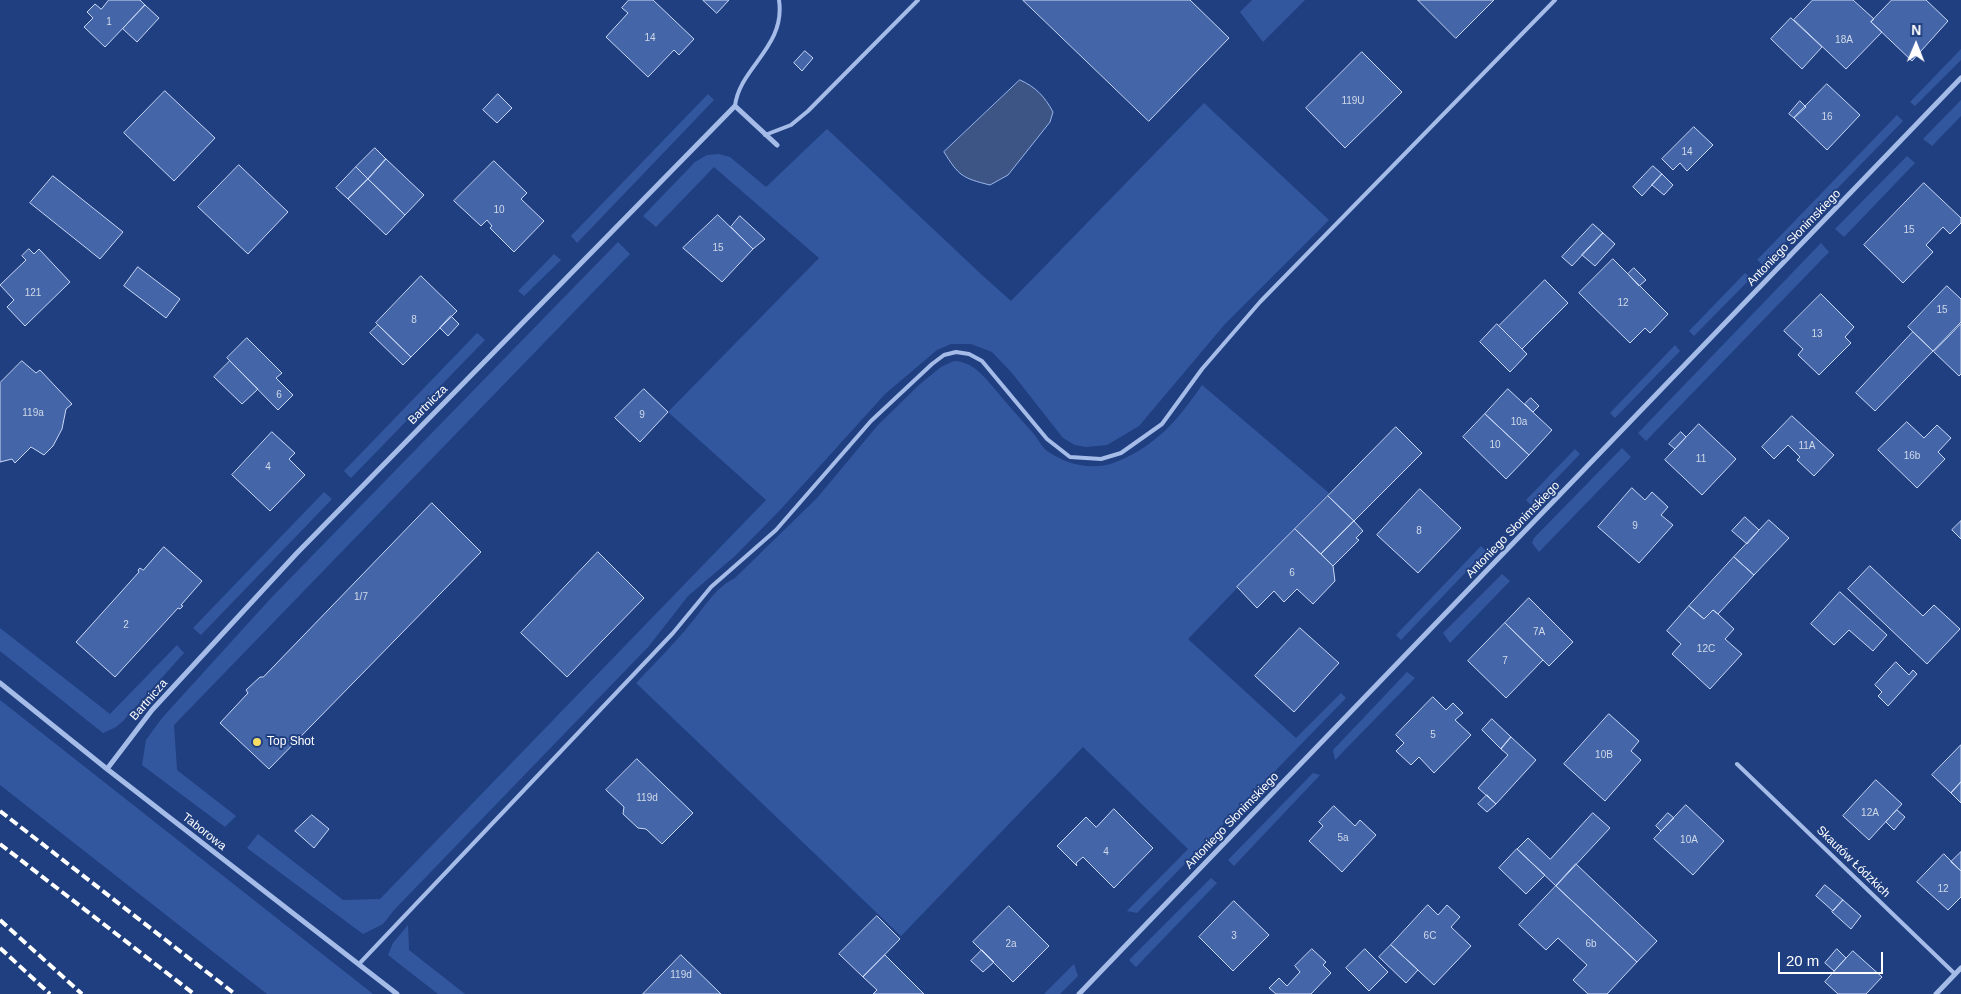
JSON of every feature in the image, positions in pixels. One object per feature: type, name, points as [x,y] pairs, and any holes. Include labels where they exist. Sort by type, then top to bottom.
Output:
[{"type":"street","name":"Antoniego Słonimskiego","points":[[1079,994],[1961,78]]},
{"type":"street","points":[[734,106],[776,145]]},
{"type":"street","name":"Bartnicza","points":[[107,769],[152,710],[297,553],[734,106]]},
{"type":"street","name":"Taborowa","points":[[0,683],[107,769],[398,994]]},
{"type":"street","points":[[1936,994],[1961,968]]},
{"type":"lane","points":[[734,106],[743,81],[756,65],[774,36],[780,6],[779,0]]},
{"type":"lane","points":[[765,134],[791,125],[808,111],[918,0]]},
{"type":"lane","points":[[359,964],[673,633],[711,587],[776,530],[871,421],[932,364],[944,355],[956,352],[969,354],[982,362],[1047,439],[1070,457],[1101,459],[1122,452],[1162,424],[1202,369],[1260,302],[1555,0]]},
{"type":"lane","name":"Skautów Łódzkich","points":[[1737,764],[1955,974]]},
{"type":"shaded area","points":[[1252,0],[1305,0],[1263,42],[1240,12]]},
{"type":"shaded area","points":[[1961,49],[1961,60],[1915,106],[1910,102]]},
{"type":"shaded area","points":[[1020,80],[1040,93],[1047,102],[1053,112],[1050,122],[1008,175],[990,185],[967,178],[958,171],[944,152]]},
{"type":"shaded area","points":[[708,94],[714,100],[577,243],[571,236]]},
{"type":"shaded area","points":[[1961,100],[1961,116],[1932,146],[1923,139]]},
{"type":"shaded area","points":[[1204,103],[1329,220],[1225,324],[1139,426],[1107,445],[1086,447],[1075,445],[1063,438],[1012,373],[992,352],[971,344],[951,344],[937,350],[885,394],[781,509],[735,556],[688,596],[649,646],[394,910],[383,924],[363,934],[247,848],[258,834],[343,900],[380,899],[766,500],[668,412],[819,258],[714,167],[656,227],[643,216],[695,162],[707,155],[719,154],[730,157],[766,187],[827,129],[1011,301]]},
{"type":"shaded area","points":[[1897,115],[1903,121],[1763,265],[1757,260]]},
{"type":"shaded area","points":[[1907,156],[1915,163],[1844,237],[1835,229]]},
{"type":"shaded area","points":[[618,242],[630,254],[174,725],[177,770],[236,816],[225,827],[142,765],[146,740],[162,718],[272,597]]},
{"type":"shaded area","points":[[1821,243],[1829,252],[1646,441],[1638,433]]},
{"type":"shaded area","points":[[554,254],[561,260],[524,296],[518,291]]},
{"type":"shaded area","points":[[1745,273],[1751,278],[1694,336],[1689,331]]},
{"type":"shaded area","points":[[477,333],[485,340],[351,478],[344,471]]},
{"type":"shaded area","points":[[1675,345],[1680,351],[1615,418],[1610,413]]},
{"type":"shaded area","points":[[954,361],[971,366],[981,373],[1047,451],[1063,460],[1089,466],[1107,465],[1116,462],[1143,448],[1175,421],[1202,385],[1329,493],[1188,639],[1296,738],[1341,693],[1346,698],[1137,913],[1127,911],[1188,849],[1083,747],[901,936],[636,683],[681,635],[714,594],[735,578],[817,498],[878,425],[920,384],[941,367]]},
{"type":"shaded area","points":[[1622,448],[1631,457],[1539,552],[1532,543],[1534,538]]},
{"type":"shaded area","points":[[1575,449],[1580,454],[1531,505],[1526,500]]},
{"type":"shaded area","points":[[324,492],[332,499],[201,635],[193,628]]},
{"type":"shaded area","points":[[1481,546],[1486,551],[1401,640],[1396,635]]},
{"type":"shaded area","points":[[1502,574],[1510,581],[1450,643],[1443,633]]},
{"type":"shaded area","points":[[0,628],[110,714],[177,645],[184,653],[123,721],[116,727],[103,733],[0,651]]},
{"type":"shaded area","points":[[1407,672],[1415,678],[1335,760],[1333,750]]},
{"type":"shaded area","points":[[0,700],[373,994],[267,994],[0,785]]},
{"type":"shaded area","points":[[1313,773],[1320,775],[1234,866],[1228,860]]},
{"type":"shaded area","points":[[1211,878],[1217,883],[1136,967],[1129,960]]},
{"type":"shaded area","points":[[408,925],[409,950],[465,994],[438,994],[388,955],[393,943]]},
{"type":"shaded area","points":[[1074,964],[1078,976],[1060,994],[1044,994]]},
{"type":"building","points":[[109,0],[140,0],[145,5],[105,47],[84,27],[93,18],[87,12],[95,4],[101,9]]},
{"type":"building","points":[[629,0],[653,0],[694,39],[679,55],[674,50],[648,77],[606,37],[628,13],[622,8]]},
{"type":"building","points":[[703,0],[729,0],[717,13]]},
{"type":"building","points":[[1023,0],[1190,0],[1229,38],[1149,121]]},
{"type":"building","points":[[1418,0],[1494,0],[1456,38]]},
{"type":"building","points":[[1813,0],[1853,0],[1874,19],[1871,22],[1882,32],[1846,69],[1794,20]]},
{"type":"building","points":[[1892,0],[1926,0],[1948,21],[1912,61],[1871,22]]},
{"type":"building","points":[[145,5],[159,18],[137,42],[123,29]]},
{"type":"building","points":[[1791,18],[1822,47],[1802,69],[1771,39]]},
{"type":"building","points":[[805,51],[813,58],[802,71],[794,63]]},
{"type":"building","points":[[1362,52],[1402,92],[1345,148],[1306,108]]},
{"type":"building","points":[[1827,84],[1860,115],[1827,150],[1794,118]]},
{"type":"building","points":[[165,91],[215,138],[174,181],[124,133]]},
{"type":"building","points":[[498,94],[512,108],[497,123],[483,110]]},
{"type":"building","points":[[1800,101],[1806,107],[1794,118],[1789,114]]},
{"type":"building","points":[[1694,127],[1713,145],[1687,171],[1680,163],[1673,170],[1662,159]]},
{"type":"building","points":[[375,148],[386,159],[368,179],[356,167]]},
{"type":"building","points":[[386,159],[424,195],[405,215],[368,179]]},
{"type":"building","points":[[494,161],[527,193],[521,199],[544,221],[514,252],[490,228],[492,226],[487,220],[481,226],[454,201]]},
{"type":"building","points":[[239,165],[288,212],[248,254],[198,207]]},
{"type":"building","points":[[1653,166],[1662,174],[1642,196],[1633,187]]},
{"type":"building","points":[[356,167],[368,179],[348,199],[336,188]]},
{"type":"building","points":[[1662,174],[1673,185],[1664,195],[1652,185]]},
{"type":"building","points":[[53,176],[123,232],[100,259],[30,203]]},
{"type":"building","points":[[368,179],[405,215],[386,235],[348,199]]},
{"type":"building","points":[[1924,183],[1961,218],[1961,223],[1950,234],[1943,227],[1926,245],[1933,252],[1903,283],[1864,245]]},
{"type":"building","points":[[718,215],[753,249],[722,282],[683,248]]},
{"type":"building","points":[[740,216],[765,239],[753,249],[731,227]]},
{"type":"building","points":[[1593,224],[1603,233],[1572,266],[1562,257]]},
{"type":"building","points":[[1603,233],[1615,244],[1595,266],[1582,255]]},
{"type":"building","points":[[29,249],[34,254],[39,249],[70,282],[25,326],[7,307],[14,300],[0,285],[26,260],[22,256]]},
{"type":"building","points":[[1613,259],[1668,314],[1650,333],[1645,328],[1630,343],[1579,293]]},
{"type":"building","points":[[138,267],[180,299],[166,318],[124,286]]},
{"type":"building","points":[[1634,268],[1646,280],[1639,286],[1628,274]]},
{"type":"building","points":[[421,276],[457,311],[411,357],[376,323]]},
{"type":"building","points":[[1545,280],[1568,303],[1522,349],[1499,326]]},
{"type":"building","points":[[1947,286],[1961,299],[1961,322],[1933,351],[1908,327]]},
{"type":"building","points":[[1821,294],[1854,327],[1845,337],[1851,343],[1819,375],[1798,355],[1803,349],[1784,331]]},
{"type":"building","points":[[451,316],[459,324],[448,336],[440,328]]},
{"type":"building","points":[[1497,324],[1527,354],[1510,372],[1480,342]]},
{"type":"building","points":[[1961,324],[1961,374],[1959,376],[1934,352]]},
{"type":"building","points":[[378,325],[411,357],[403,365],[370,333]]},
{"type":"building","points":[[1913,332],[1933,351],[1875,411],[1856,393]]},
{"type":"building","points":[[247,338],[282,373],[276,378],[293,395],[278,410],[227,358]]},
{"type":"building","points":[[22,361],[36,373],[40,370],[72,404],[66,409],[62,429],[53,446],[44,455],[31,447],[15,463],[12,459],[0,462],[0,383]]},
{"type":"building","points":[[230,361],[258,389],[242,404],[214,377]]},
{"type":"building","points":[[644,389],[668,412],[640,442],[615,418]]},
{"type":"building","points":[[1508,389],[1552,430],[1529,455],[1485,414]]},
{"type":"building","points":[[1531,398],[1539,406],[1533,412],[1525,404]]},
{"type":"building","points":[[1485,414],[1529,455],[1506,479],[1463,437]]},
{"type":"building","points":[[1792,416],[1834,455],[1814,476],[1797,460],[1800,457],[1788,445],[1774,459],[1762,447]]},
{"type":"building","points":[[1907,422],[1924,438],[1937,425],[1951,438],[1938,452],[1945,459],[1917,488],[1878,450]]},
{"type":"building","points":[[1699,424],[1736,459],[1702,495],[1665,460]]},
{"type":"building","points":[[1396,427],[1422,453],[1354,521],[1328,496]]},
{"type":"building","points":[[272,432],[295,453],[289,459],[305,475],[270,511],[232,475]]},
{"type":"building","points":[[1681,432],[1686,437],[1675,449],[1669,444]]},
{"type":"building","points":[[1632,488],[1645,500],[1652,492],[1668,507],[1661,515],[1673,525],[1639,563],[1598,527]]},
{"type":"building","points":[[1420,489],[1461,528],[1418,573],[1377,535]]},
{"type":"building","points":[[1328,496],[1354,521],[1321,554],[1295,529]]},
{"type":"building","points":[[432,503],[481,552],[269,769],[220,723],[248,693],[246,690],[260,677],[263,677]]},
{"type":"building","points":[[1745,517],[1759,530],[1747,544],[1732,531]]},
{"type":"building","points":[[1769,520],[1789,538],[1754,575],[1734,557]]},
{"type":"building","points":[[1354,521],[1363,531],[1356,538],[1359,540],[1333,566],[1321,554]]},
{"type":"building","points":[[1961,521],[1961,539],[1952,530]]},
{"type":"building","points":[[1295,529],[1333,566],[1335,581],[1313,604],[1297,589],[1284,602],[1274,591],[1257,608],[1237,587]]},
{"type":"building","points":[[164,547],[202,581],[181,605],[183,606],[180,609],[178,608],[115,677],[76,642],[139,572],[138,570],[140,568],[143,570]]},
{"type":"building","points":[[598,552],[644,598],[567,677],[521,633]]},
{"type":"building","points":[[1734,557],[1754,575],[1718,614],[1713,610],[1704,619],[1689,606]]},
{"type":"building","points":[[1870,566],[1923,616],[1934,605],[1960,629],[1927,664],[1848,589]]},
{"type":"building","points":[[1840,592],[1887,635],[1873,651],[1849,630],[1834,645],[1811,624]]},
{"type":"building","points":[[1529,598],[1573,642],[1549,666],[1505,623]]},
{"type":"building","points":[[1689,606],[1704,619],[1713,610],[1718,614],[1734,629],[1725,639],[1742,654],[1710,689],[1672,654],[1681,644],[1667,631]]},
{"type":"building","points":[[1505,623],[1543,660],[1506,698],[1468,661]]},
{"type":"building","points":[[1300,628],[1339,663],[1294,712],[1255,676]]},
{"type":"building","points":[[1896,662],[1909,675],[1913,670],[1917,674],[1888,706],[1878,696],[1882,692],[1875,685]]},
{"type":"building","points":[[1433,697],[1446,710],[1453,703],[1463,713],[1455,720],[1471,735],[1434,773],[1419,757],[1411,765],[1396,751],[1404,743],[1396,735]]},
{"type":"building","points":[[1609,714],[1639,741],[1631,751],[1641,760],[1605,801],[1564,764]]},
{"type":"building","points":[[1492,719],[1511,737],[1501,749],[1482,730]]},
{"type":"building","points":[[1511,737],[1536,760],[1496,804],[1478,788],[1508,755],[1501,749]]},
{"type":"building","points":[[1961,745],[1961,782],[1951,793],[1932,775]]},
{"type":"building","points":[[637,759],[693,813],[662,844],[646,829],[638,828],[623,814],[624,807],[606,790]]},
{"type":"building","points":[[1876,780],[1902,804],[1869,840],[1843,816]]},
{"type":"building","points":[[1961,782],[1961,803],[1951,793]]},
{"type":"building","points":[[1487,795],[1496,804],[1487,812],[1478,804]]},
{"type":"building","points":[[1686,805],[1724,841],[1693,875],[1654,839]]},
{"type":"building","points":[[1334,806],[1355,826],[1360,820],[1376,835],[1342,872],[1309,841],[1323,826],[1319,822]]},
{"type":"building","points":[[1114,809],[1153,848],[1114,888],[1083,857],[1076,863],[1077,866],[1057,846],[1086,817],[1096,827]]},
{"type":"building","points":[[1897,810],[1905,817],[1894,830],[1886,822]]},
{"type":"building","points":[[1593,813],[1610,828],[1556,886],[1517,849],[1528,838],[1550,859]]},
{"type":"building","points":[[1668,813],[1674,818],[1661,831],[1656,826]]},
{"type":"building","points":[[312,815],[329,829],[314,848],[295,831]]},
{"type":"building","points":[[1517,849],[1545,875],[1526,894],[1499,868]]},
{"type":"building","points":[[1961,852],[1961,871],[1951,862]]},
{"type":"building","points":[[1944,854],[1961,871],[1961,897],[1948,910],[1917,882]]},
{"type":"building","points":[[1576,864],[1657,941],[1637,962],[1556,886]]},
{"type":"building","points":[[1825,885],[1843,900],[1833,911],[1816,896]]},
{"type":"building","points":[[1556,886],[1637,962],[1607,994],[1588,994],[1573,980],[1587,965],[1558,938],[1546,950],[1519,925]]},
{"type":"building","points":[[1843,900],[1861,916],[1851,929],[1832,912]]},
{"type":"building","points":[[1234,901],[1269,935],[1233,971],[1199,937]]},
{"type":"building","points":[[1428,905],[1438,915],[1447,905],[1460,917],[1451,927],[1471,946],[1434,985],[1391,945]]},
{"type":"building","points":[[1009,906],[1049,946],[1013,982],[973,942]]},
{"type":"building","points":[[877,916],[900,939],[863,977],[839,954]]},
{"type":"building","points":[[1391,945],[1418,970],[1406,983],[1379,957]]},
{"type":"building","points":[[1312,949],[1326,962],[1323,965],[1331,973],[1311,994],[1276,994],[1269,988],[1279,978],[1287,986],[1300,972],[1295,966]]},
{"type":"building","points":[[1365,949],[1388,972],[1369,991],[1346,968]]},
{"type":"building","points":[[1837,949],[1846,958],[1834,971],[1825,963]]},
{"type":"building","points":[[982,950],[994,962],[983,972],[971,961]]},
{"type":"building","points":[[1853,951],[1882,977],[1866,994],[1838,994],[1825,982]]},
{"type":"building","points":[[681,955],[721,994],[643,994]]},
{"type":"building","points":[[885,955],[924,994],[873,994],[877,990],[863,977]]},
{"type":"railway","points":[[0,811],[235,994]]},
{"type":"railway","points":[[0,844],[194,994]]},
{"type":"railway","points":[[0,920],[82,994]]},
{"type":"railway","points":[[0,948],[50,994]]},
{"type":"place","name":"Top Shot","points":[[257,742]]}]
